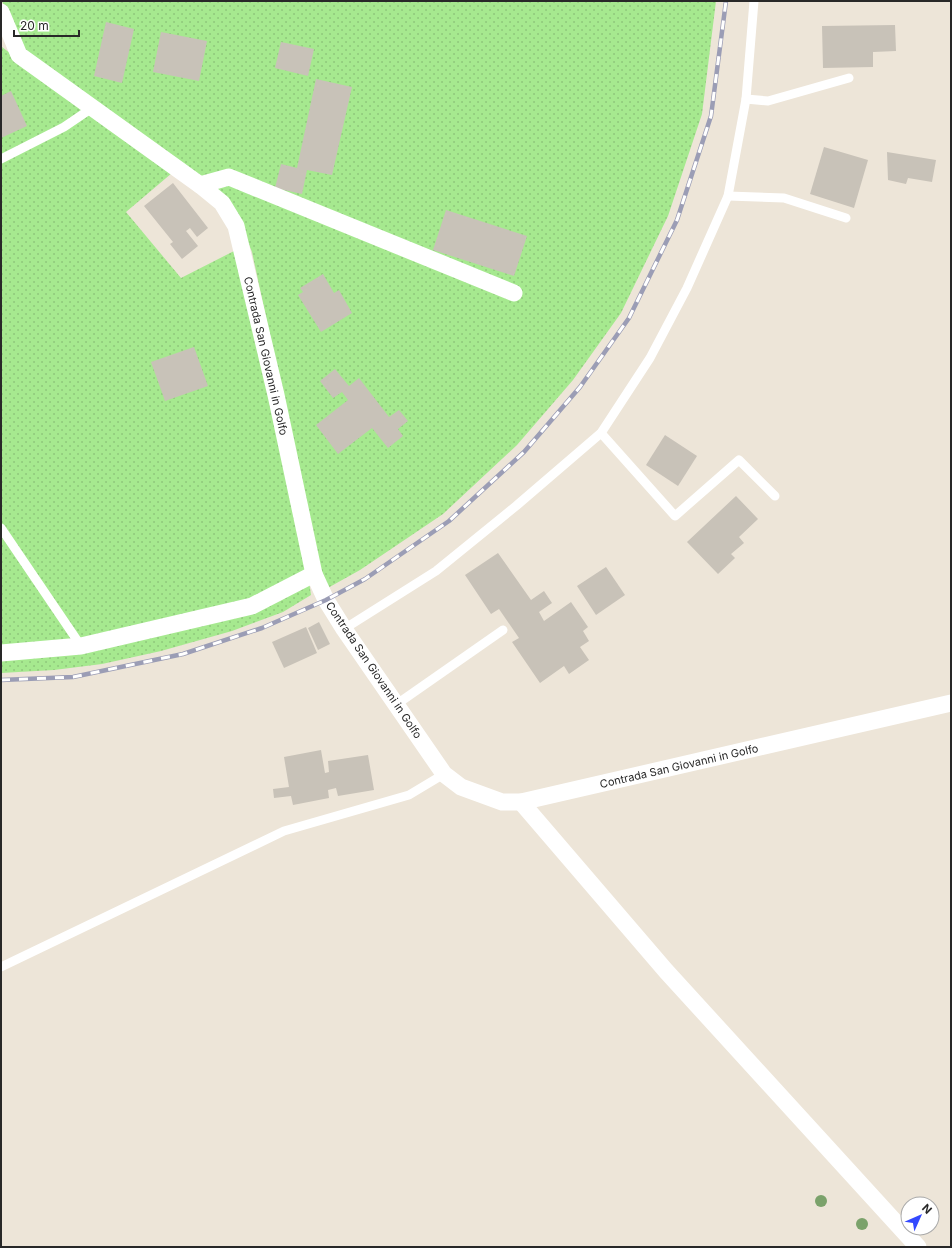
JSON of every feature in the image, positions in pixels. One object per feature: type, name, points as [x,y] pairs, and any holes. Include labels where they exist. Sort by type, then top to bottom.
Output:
[{"type":"street","name":"Contrada San Giovanni in Golfo","points":[[1,12],[19,55],[200,185],[222,203],[236,226],[276,395],[314,574],[326,600],[344,629],[444,774],[461,788],[502,802],[521,802],[951,703]]},
{"type":"street","points":[[200,185],[229,177],[514,294]]},
{"type":"street","points":[[1,653],[81,646],[252,606],[314,574]]},
{"type":"street","points":[[521,802],[666,971],[918,1247]]},
{"type":"lane","points":[[344,629],[436,571],[516,506],[601,433],[650,358],[688,288],[728,196],[746,99],[754,1]]},
{"type":"lane","points":[[746,99],[768,101],[849,78]]},
{"type":"lane","points":[[1,159],[64,127],[92,108]]},
{"type":"lane","points":[[728,196],[784,198],[846,218]]},
{"type":"lane","points":[[601,433],[675,516],[739,460],[775,496]]},
{"type":"lane","points":[[1,528],[81,646]]},
{"type":"lane","points":[[397,704],[503,630]]},
{"type":"lane","points":[[1,967],[284,831],[409,795],[444,774]]},
{"type":"green space","points":[[2,1],[716,1],[702,114],[668,216],[621,313],[573,380],[517,445],[443,514],[360,570],[326,589],[317,555],[252,252],[238,217],[23,51]]},
{"type":"green space","points":[[1,44],[2,47],[95,118],[172,173],[126,212],[181,278],[236,250],[307,568],[311,595],[283,612],[232,631],[161,651],[102,664],[54,670],[1,673]]},
{"type":"building","points":[[106,22],[134,29],[122,83],[94,76]]},
{"type":"building","points":[[895,25],[896,51],[873,52],[873,67],[823,68],[822,26]]},
{"type":"building","points":[[161,32],[207,41],[199,81],[153,72]]},
{"type":"building","points":[[281,42],[314,49],[308,76],[275,68]]},
{"type":"building","points":[[316,79],[352,87],[332,175],[307,170],[302,194],[275,188],[281,164],[297,168]]},
{"type":"building","points":[[11,91],[27,126],[1,138],[1,96]]},
{"type":"building","points":[[824,147],[868,160],[854,208],[810,194]]},
{"type":"building","points":[[887,152],[936,160],[932,182],[908,178],[906,184],[888,180]]},
{"type":"building","points":[[173,183],[208,228],[197,237],[190,228],[186,231],[198,246],[182,259],[170,244],[173,242],[144,206]]},
{"type":"building","points":[[446,210],[527,236],[514,276],[433,250]]},
{"type":"building","points":[[323,274],[334,293],[339,290],[352,313],[321,332],[298,295],[303,292],[300,288]]},
{"type":"building","points":[[194,347],[208,386],[165,401],[151,362]]},
{"type":"building","points":[[335,369],[349,386],[359,378],[389,417],[399,410],[408,421],[398,429],[403,436],[388,448],[372,428],[338,454],[316,425],[348,400],[342,392],[333,398],[320,381]]},
{"type":"building","points":[[665,435],[697,456],[678,486],[646,465]]},
{"type":"building","points":[[736,496],[758,519],[739,537],[744,543],[731,554],[735,558],[718,574],[687,542]]},
{"type":"building","points":[[498,553],[531,600],[544,591],[552,603],[539,612],[544,621],[571,602],[588,627],[583,631],[589,641],[580,647],[589,660],[569,674],[564,666],[540,683],[512,642],[519,638],[499,609],[491,614],[465,575]]},
{"type":"building","points":[[606,567],[625,595],[596,615],[577,586]]},
{"type":"building","points":[[319,622],[330,644],[318,650],[308,628]]},
{"type":"building","points":[[306,627],[317,653],[284,668],[272,642]]},
{"type":"building","points":[[321,750],[325,773],[329,772],[328,761],[368,755],[374,790],[338,796],[336,788],[328,790],[329,798],[293,805],[291,796],[274,798],[273,789],[289,787],[284,757]]},
{"type":"railway","points":[[1,680],[73,677],[183,654],[262,628],[326,600],[365,579],[449,521],[524,452],[580,387],[629,318],[677,220],[711,116],[726,1]]}]
